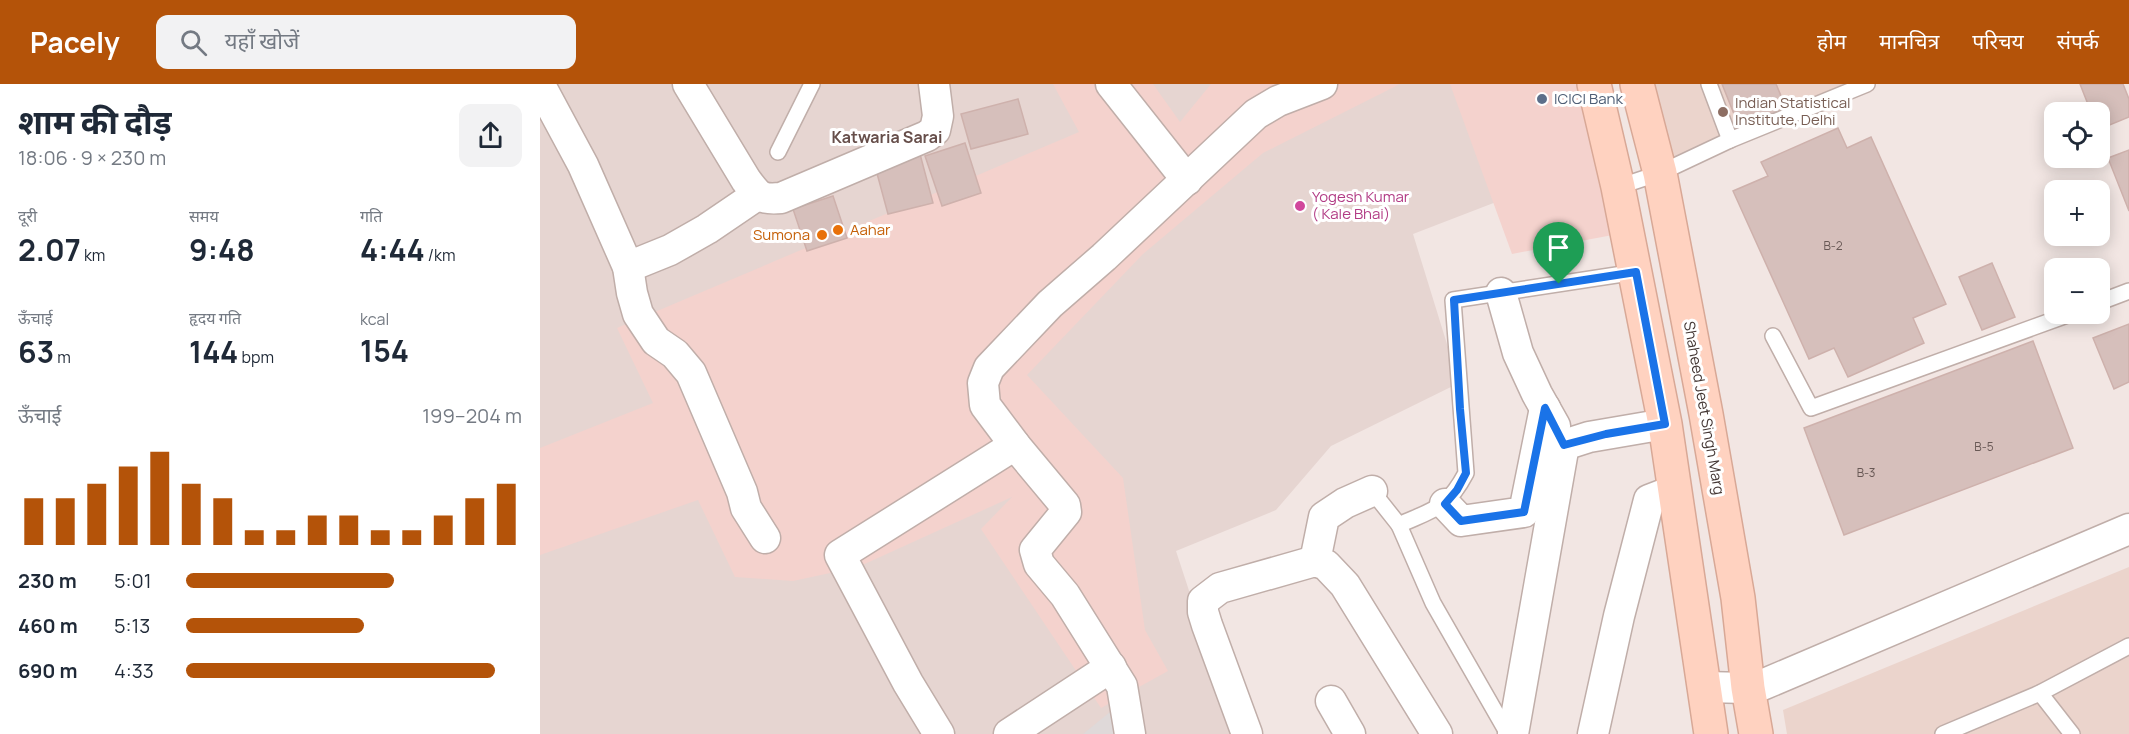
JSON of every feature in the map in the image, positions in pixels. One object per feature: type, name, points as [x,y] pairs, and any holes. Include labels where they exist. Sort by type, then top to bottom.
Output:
[{"type":"main road","points":[[1594,84],[1636,272],[1665,424],[1711,734]]},
{"type":"main road","name":"Shaheed Jeet Singh Marg","points":[[1637,84],[1660,173],[1736,586],[1756,734]]},
{"type":"street","points":[[688,84],[746,180],[757,195],[766,199],[781,198],[927,136],[935,130],[938,116],[934,84]]},
{"type":"street","points":[[1111,84],[1186,180]]},
{"type":"street","points":[[1130,734],[1122,686],[1065,595],[1038,564],[1035,550],[1066,512],[1065,505],[985,405],[983,382],[989,368],[1050,304],[1104,257],[1256,114],[1289,90],[1322,84]]},
{"type":"street","points":[[540,85],[583,165],[628,267],[632,293],[639,314],[656,341],[675,354],[692,373],[742,492],[746,508],[765,538]]},
{"type":"street","points":[[628,267],[679,245],[757,195]]},
{"type":"street","points":[[1501,293],[1518,353],[1564,445],[1513,734]]},
{"type":"street","points":[[1445,504],[1461,521],[1524,512],[1545,408]]},
{"type":"street","points":[[1564,445],[1606,434],[1665,424]]},
{"type":"street","points":[[939,734],[908,683],[840,555],[1015,445]]},
{"type":"street","points":[[1593,734],[1648,500],[1675,490]]},
{"type":"street","points":[[1315,561],[1324,517],[1345,503],[1372,491]]},
{"type":"street","points":[[1704,687],[1748,688],[1762,685],[2129,529]]},
{"type":"street","points":[[1247,734],[1203,612],[1203,601],[1220,588],[1315,561],[1326,565],[1345,585],[1437,734]]},
{"type":"street","points":[[1009,734],[1111,667]]},
{"type":"street","points":[[1331,701],[1350,734]]},
{"type":"lane","points":[[778,152],[812,84]]},
{"type":"lane","points":[[1708,84],[1730,140]]},
{"type":"lane","points":[[1618,187],[1660,173],[1730,140],[1867,84]]},
{"type":"lane","points":[[1399,525],[1445,504],[1457,490],[1466,473],[1454,300],[1636,272]]},
{"type":"lane","points":[[2110,298],[2129,291]]},
{"type":"lane","points":[[1773,336],[1811,408],[2044,323]]},
{"type":"lane","points":[[1372,491],[1399,525],[1433,603],[1508,734]]},
{"type":"lane","points":[[1943,734],[2040,693],[2129,646]]},
{"type":"lane","points":[[2040,693],[2072,734]]},
{"type":"shaded area","name":"Katwaria Sarai","points":[[540,84],[1535,84],[1569,174],[1413,234],[1459,383],[1331,446],[1276,510],[1176,551],[1236,734],[540,734]]},
{"type":"shaded area","points":[[1053,84],[1153,84],[1180,122],[1211,84],[1400,84],[1263,153],[1143,254],[1027,375],[1123,478],[1145,630],[1168,671],[1101,708],[981,529],[1012,497],[858,567],[793,581],[735,577],[698,500],[540,555],[540,448],[653,403],[617,328],[1079,132]]},
{"type":"shaded area","points":[[1450,84],[1578,84],[1618,234],[1512,254]]},
{"type":"shaded area","name":"Indian Statistical Institute, Delhi","points":[[1643,84],[1863,84],[1662,170]]},
{"type":"shaded area","points":[[2129,567],[2129,734],[1787,734],[1783,710]]},
{"type":"shaded area","points":[[1110,712],[1116,734],[1083,734]]},
{"type":"building","points":[[1722,84],[1776,84],[1787,110],[1740,129]]},
{"type":"building","points":[[2080,84],[2123,84],[2129,99],[2129,117],[2110,125],[2110,102],[2087,102]]},
{"type":"building","points":[[1018,99],[1028,134],[971,149],[961,114]]},
{"type":"building","points":[[1838,128],[1847,148],[1871,137],[1946,304],[1913,318],[1924,343],[1848,377],[1834,348],[1809,359],[1733,191],[1768,176],[1761,162]]},
{"type":"building","points":[[965,143],[981,193],[942,206],[925,156]]},
{"type":"building","points":[[2129,150],[2129,211],[2110,163],[2110,157]]},
{"type":"building","points":[[920,154],[933,203],[888,214],[875,166]]},
{"type":"building","points":[[833,196],[847,238],[807,251],[793,209]]},
{"type":"building","points":[[1992,263],[2015,317],[1982,330],[1959,277]]},
{"type":"building","points":[[2129,324],[2129,382],[2114,389],[2093,338]]},
{"type":"building","points":[[2033,341],[2073,448],[1844,535],[1804,428]]},
{"type":"place","name":"ICICI Bank","points":[[1542,99]]},
{"type":"place","name":"Indian Statistical Institute, Delhi","points":[[1723,112]]},
{"type":"place","name":"Yogesh Kumar ( Kale Bhai)","points":[[1300,206]]},
{"type":"place","name":"Aahar","points":[[838,230]]},
{"type":"place","name":"Sumona","points":[[822,235]]},
{"type":"district","name":"Katwaria Sarai","points":[[887,137]]},
{"type":"route","points":[[1636,272],[1665,424],[1606,434],[1564,445],[1545,408],[1524,512],[1461,521],[1445,504],[1457,490],[1466,473],[1454,300],[1559,284],[1636,272]]}]
